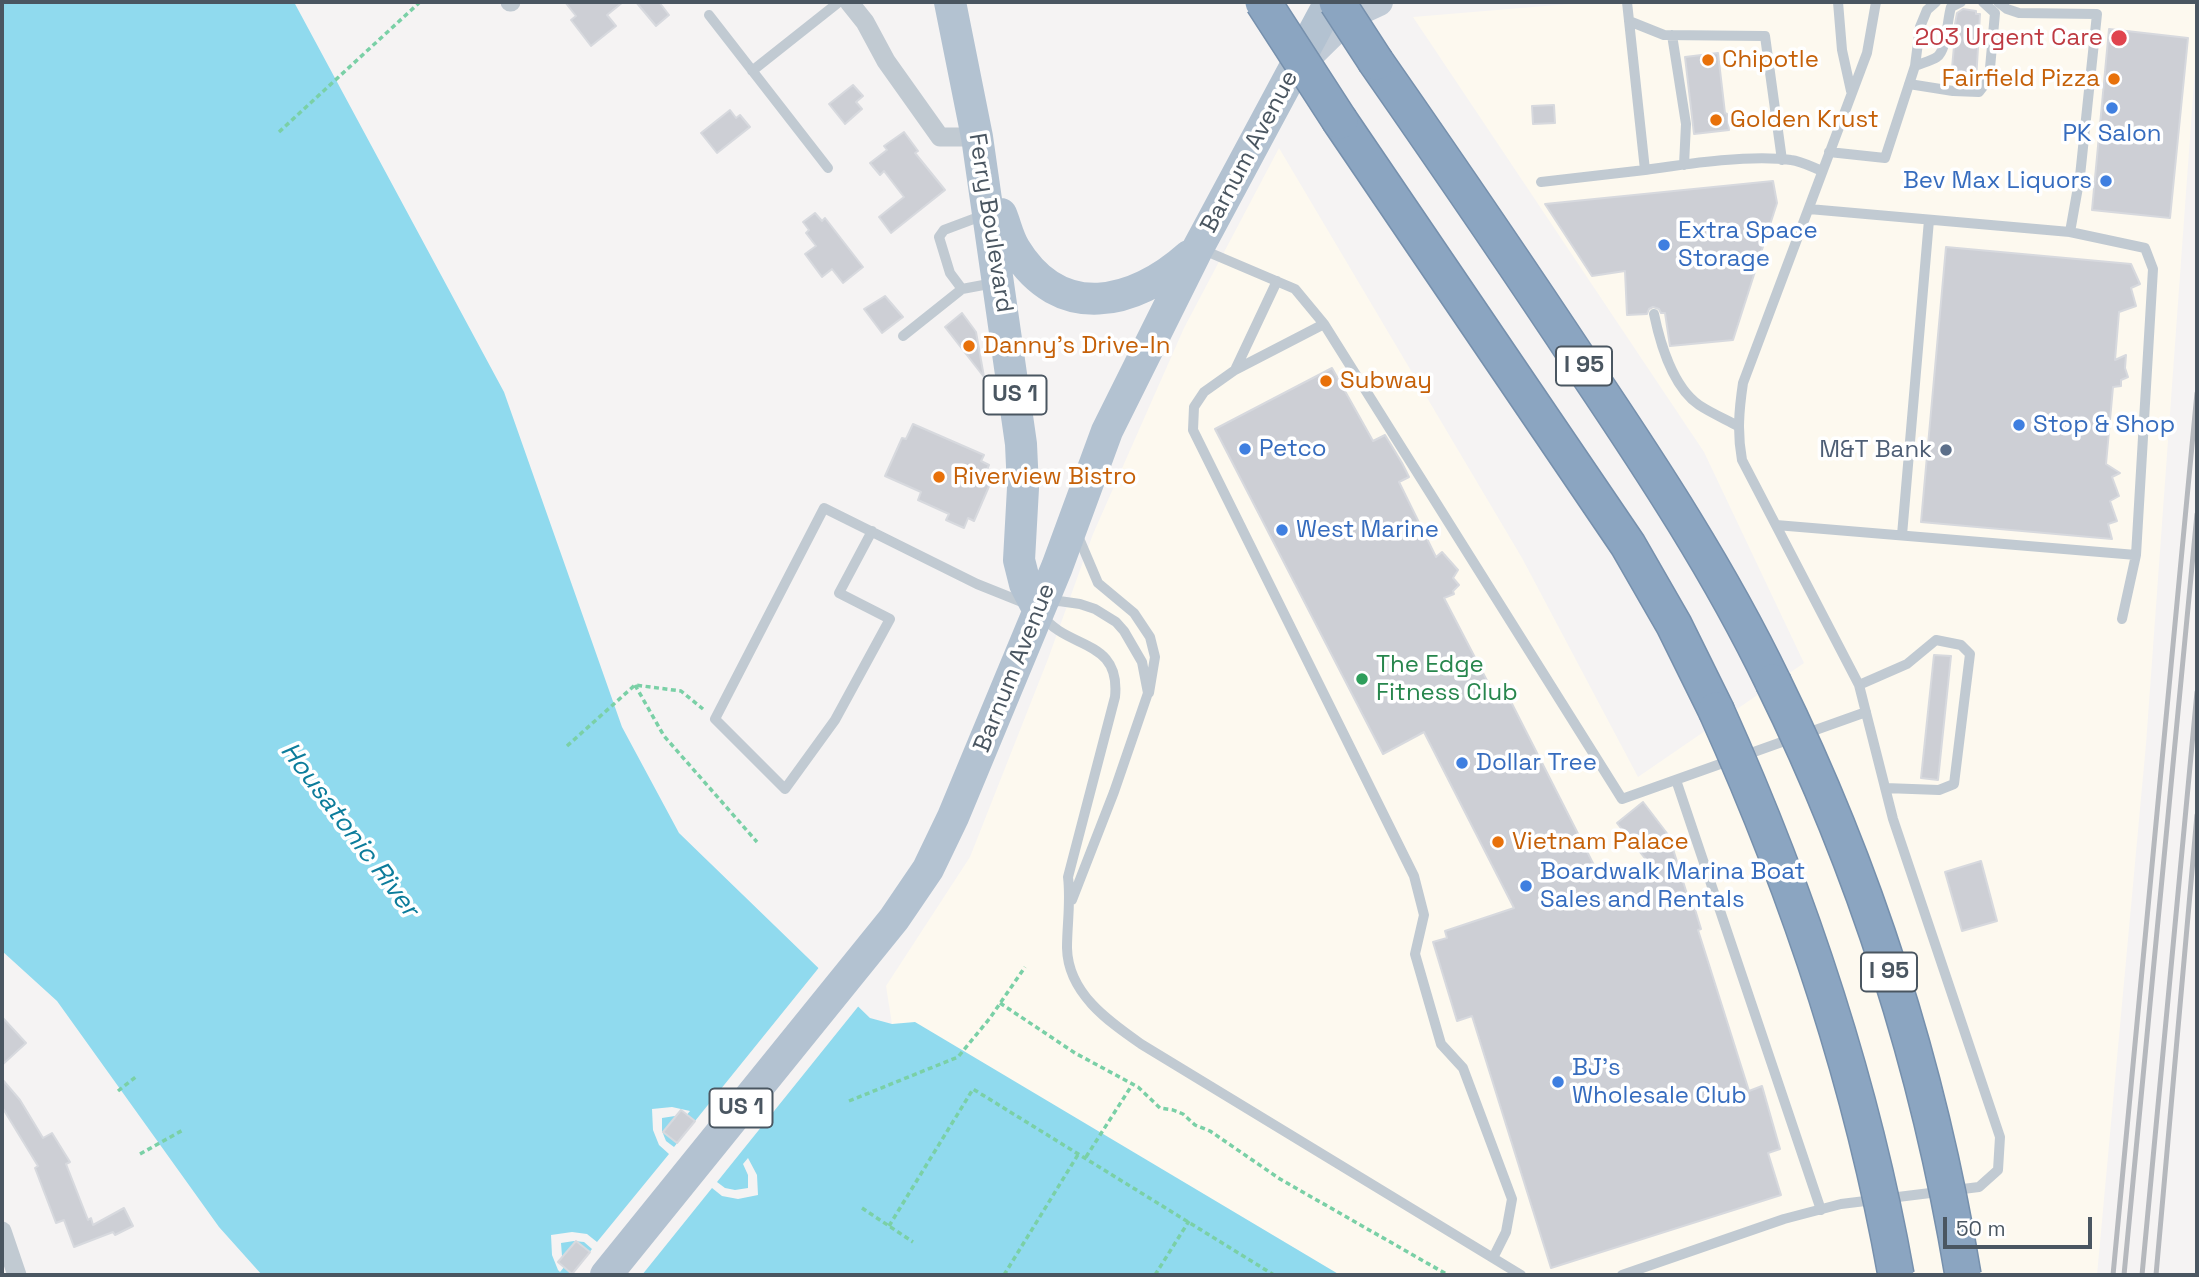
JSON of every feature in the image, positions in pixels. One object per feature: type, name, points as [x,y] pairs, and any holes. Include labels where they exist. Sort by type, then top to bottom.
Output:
[{"type":"highway","name":"I 95","points":[[1263,2],[1340,121],[1628,545],[1674,625],[1716,710],[1779,859],[1831,1007],[1868,1137],[1896,1275]]},
{"type":"highway","name":"I 95","points":[[1337,2],[1662,485],[1728,596],[1773,682],[1829,805],[1890,976],[1928,1107],[1963,1275]]},
{"type":"main road","name":"Ferry Boulevard","points":[[950,2],[978,137],[1021,444],[1023,498],[1018,560],[1024,584],[1038,609]]},
{"type":"main road","name":"Barnum Avenue","points":[[606,1275],[877,940],[912,894],[940,845],[1073,523],[1107,431],[1198,248],[1330,2]]},
{"type":"main road","points":[[1293,72],[1351,15],[1379,2]]},
{"type":"main road","points":[[984,178],[1003,217],[1009,239],[1025,263],[1042,280],[1071,295],[1103,299],[1134,291],[1162,277],[1198,248]]},
{"type":"street","points":[[849,2],[865,22],[886,61],[940,138],[978,137]]},
{"type":"street","points":[[2,1231],[17,1275]]},
{"type":"lane","points":[[752,71],[839,2]]},
{"type":"lane","points":[[1627,2],[1646,170]]},
{"type":"lane","points":[[1838,2],[1842,50],[1852,91]]},
{"type":"lane","points":[[1622,1275],[1784,1219],[1841,1204],[1979,1187],[1998,1170],[2000,1137],[1893,819],[1859,685],[1742,460],[1738,426],[1743,383],[1867,53],[1876,2]]},
{"type":"lane","points":[[1829,152],[1885,158],[1915,66],[1920,27],[1927,10],[1936,2]]},
{"type":"lane","points":[[1915,66],[1939,56],[1945,44],[1946,23],[1951,7],[1961,2]]},
{"type":"lane","points":[[1909,84],[1979,92],[1989,79],[1995,13],[1983,2]]},
{"type":"lane","points":[[1998,2],[2019,13],[2097,14],[2080,176],[2070,232]]},
{"type":"lane","points":[[709,15],[828,168]]},
{"type":"lane","points":[[1629,21],[1672,35],[1765,36],[1782,160]]},
{"type":"lane","points":[[1672,35],[1686,124],[1684,166]]},
{"type":"lane","points":[[1541,182],[1745,160],[1793,160],[1822,171]]},
{"type":"lane","points":[[1809,209],[2070,232],[2145,248],[2153,269],[2136,555],[2122,619]]},
{"type":"lane","points":[[961,289],[950,273],[939,237],[944,230],[988,213]]},
{"type":"lane","points":[[1902,535],[1928,220]]},
{"type":"lane","points":[[1198,248],[1295,289],[1324,324],[1622,799],[1866,712]]},
{"type":"lane","points":[[1235,370],[1277,281]]},
{"type":"lane","points":[[903,336],[961,289],[1000,282]]},
{"type":"lane","points":[[1654,314],[1661,348],[1683,388],[1698,404],[1738,426]]},
{"type":"lane","points":[[1324,324],[1235,370],[1204,392],[1194,407],[1193,430],[1414,876],[1424,915],[1415,954],[1441,1044],[1462,1068],[1513,1199],[1506,1232],[1493,1258]]},
{"type":"lane","points":[[872,531],[839,593],[890,620],[835,720],[785,789],[715,719],[824,508],[872,531],[977,584],[1038,609],[1051,626],[1097,649],[1109,663],[1115,679],[1115,697],[1068,877],[1070,902],[1067,948],[1072,972],[1094,1007],[1107,1020],[1159,1055],[1521,1275]]},
{"type":"lane","points":[[1070,902],[1114,792],[1148,693],[1156,657],[1150,637],[1134,613],[1098,583],[1073,523]]},
{"type":"lane","points":[[1776,525],[2136,555]]},
{"type":"lane","points":[[1038,609],[1052,601],[1068,601],[1095,609],[1116,622],[1142,662],[1148,693]]},
{"type":"lane","points":[[1859,685],[1907,664],[1936,640],[1961,645],[1970,654],[1954,784],[1939,790],[1885,788]]},
{"type":"lane","points":[[1676,780],[1821,1210]]},
{"type":"path","points":[[279,132],[420,2]]},
{"type":"path","points":[[635,685],[664,736],[757,842]]},
{"type":"path","points":[[568,746],[635,685],[681,691],[715,719]]},
{"type":"path","points":[[849,1101],[958,1057],[1025,967]]},
{"type":"path","points":[[1000,1003],[1075,1053],[1132,1084],[1160,1108],[1183,1114],[1195,1125],[1210,1131],[1280,1179],[1448,1275]]},
{"type":"path","points":[[118,1091],[136,1076]]},
{"type":"path","points":[[1086,1157],[1132,1084]]},
{"type":"path","points":[[889,1226],[973,1089],[1274,1275]]},
{"type":"path","points":[[140,1154],[183,1130]]},
{"type":"path","points":[[1004,1275],[1079,1153]]},
{"type":"path","points":[[862,1208],[913,1242]]},
{"type":"path","points":[[1155,1275],[1189,1222]]},
{"type":"shaded area","points":[[1593,2],[2197,2],[2197,41],[2146,744],[2097,1275],[1340,1275],[915,1023],[892,1024],[886,986],[970,857],[1048,659],[1093,534],[1184,328],[1279,148],[1522,558],[1638,777],[1804,663],[1704,452],[1413,17]]},
{"type":"water","name":"Housatonic River","points":[[2,2],[294,2],[504,392],[622,727],[679,833],[870,1018],[892,1024],[915,1022],[1340,1275],[262,1275],[219,1227],[57,1001],[2,951]]},
{"type":"pier","points":[[821,965],[861,1003],[717,1182],[725,1188],[735,1190],[748,1188],[748,1175],[743,1164],[748,1158],[757,1175],[758,1195],[738,1199],[722,1196],[712,1188],[642,1275],[571,1275],[592,1249],[584,1242],[574,1241],[561,1243],[565,1266],[560,1272],[552,1255],[551,1235],[572,1232],[587,1234],[597,1242],[669,1154],[659,1145],[653,1130],[652,1109],[672,1107],[690,1111],[685,1117],[662,1118],[662,1131],[666,1141],[674,1147]]},
{"type":"building","points":[[565,2],[623,2],[607,15],[616,26],[591,46],[571,20],[576,16]]},
{"type":"building","points":[[636,2],[659,2],[669,15],[656,26]]},
{"type":"building","points":[[1963,9],[1980,14],[1976,81],[1951,79],[1954,46],[1951,46],[1957,13]]},
{"type":"building","points":[[2109,29],[2188,38],[2170,218],[2092,210]]},
{"type":"building","points":[[1718,53],[1729,130],[1694,134],[1685,57]]},
{"type":"building","points":[[853,85],[863,96],[856,102],[862,109],[845,124],[829,104]]},
{"type":"building","points":[[1554,105],[1555,123],[1533,124],[1532,106]]},
{"type":"building","points":[[730,110],[736,118],[740,115],[750,127],[717,153],[701,133]]},
{"type":"building","points":[[904,132],[918,151],[915,153],[945,190],[891,233],[879,217],[904,197],[884,171],[880,175],[870,163],[887,150],[884,146]]},
{"type":"building","points":[[1773,181],[1777,203],[1733,340],[1670,346],[1665,313],[1653,307],[1647,314],[1627,315],[1625,271],[1592,276],[1545,204]]},
{"type":"building","points":[[815,213],[822,221],[825,218],[863,267],[843,283],[832,269],[822,277],[805,254],[816,246],[806,233],[809,230],[803,222]]},
{"type":"building","name":"Stop & Shop","points":[[1946,247],[2131,264],[2140,284],[2131,288],[2136,306],[2119,312],[2115,360],[2126,355],[2125,368],[2128,377],[2121,380],[2121,386],[2113,387],[2106,464],[2120,473],[2112,477],[2119,496],[2110,501],[2117,521],[2108,524],[2112,539],[1921,522]]},
{"type":"building","points":[[885,296],[903,317],[882,333],[864,309]]},
{"type":"building","name":"Danny's Drive-In","points":[[962,313],[976,332],[984,377],[945,327]]},
{"type":"building","points":[[1332,368],[1373,441],[1385,435],[1402,463],[1409,477],[1399,482],[1436,557],[1442,552],[1458,570],[1453,578],[1459,585],[1453,591],[1454,594],[1444,598],[1495,696],[1506,692],[1601,879],[1651,866],[1617,823],[1643,802],[1669,836],[1691,907],[1694,906],[1701,929],[1698,930],[1749,1091],[1762,1086],[1780,1149],[1768,1153],[1781,1195],[1551,1268],[1472,1016],[1457,1021],[1433,942],[1447,938],[1445,931],[1514,908],[1424,732],[1383,754],[1215,429]]},
{"type":"building","name":"Riverview Bistro","points":[[913,424],[984,455],[981,461],[989,465],[985,474],[993,477],[974,521],[968,518],[964,528],[946,520],[949,514],[918,500],[921,492],[885,476],[902,438],[906,439]]},
{"type":"building","points":[[1934,655],[1951,656],[1938,780],[1921,778]]},
{"type":"building","points":[[1981,861],[1997,921],[1962,931],[1945,872]]},
{"type":"building","points":[[2,1017],[26,1043],[2,1065]]},
{"type":"building","points":[[2,1079],[20,1100],[43,1138],[52,1133],[70,1162],[66,1164],[88,1220],[91,1218],[93,1225],[124,1208],[133,1226],[115,1235],[113,1232],[74,1247],[64,1220],[56,1223],[35,1168],[38,1166],[2,1107]]},
{"type":"building","points":[[681,1110],[695,1121],[677,1143],[663,1132]]},
{"type":"building","points":[[576,1241],[590,1252],[572,1274],[558,1262]]},
{"type":"railway","points":[[2113,1275],[2197,393]]},
{"type":"railway","points":[[2124,1275],[2197,514]]},
{"type":"railway","points":[[2142,1275],[2197,692]]},
{"type":"railway","points":[[2156,1275],[2197,815]]},
{"type":"place","name":"203 Urgent Care","points":[[2119,38]]},
{"type":"place","name":"Chipotle","points":[[1708,60]]},
{"type":"place","name":"Fairfield Pizza","points":[[2114,79]]},
{"type":"place","name":"PK Salon","points":[[2112,108]]},
{"type":"place","name":"Golden Krust","points":[[1716,120]]},
{"type":"place","name":"Bev Max Liquors","points":[[2106,181]]},
{"type":"place","name":"Extra Space Storage","points":[[1664,245]]},
{"type":"place","name":"Danny's Drive-In","points":[[969,346]]},
{"type":"place","name":"Subway","points":[[1326,381]]},
{"type":"place","name":"Stop & Shop","points":[[2019,425]]},
{"type":"place","name":"Petco","points":[[1245,449]]},
{"type":"place","name":"M&T Bank","points":[[1946,450]]},
{"type":"place","name":"Riverview Bistro","points":[[939,477]]},
{"type":"place","name":"West Marine","points":[[1282,530]]},
{"type":"place","name":"The Edge Fitness Club","points":[[1362,679]]},
{"type":"place","name":"Dollar Tree","points":[[1462,763]]},
{"type":"place","name":"Vietnam Palace","points":[[1498,842]]},
{"type":"place","name":"Boardwalk Marina Boat Sales and Rentals","points":[[1526,886]]},
{"type":"place","name":"BJ's Wholesale Club","points":[[1558,1082]]}]
